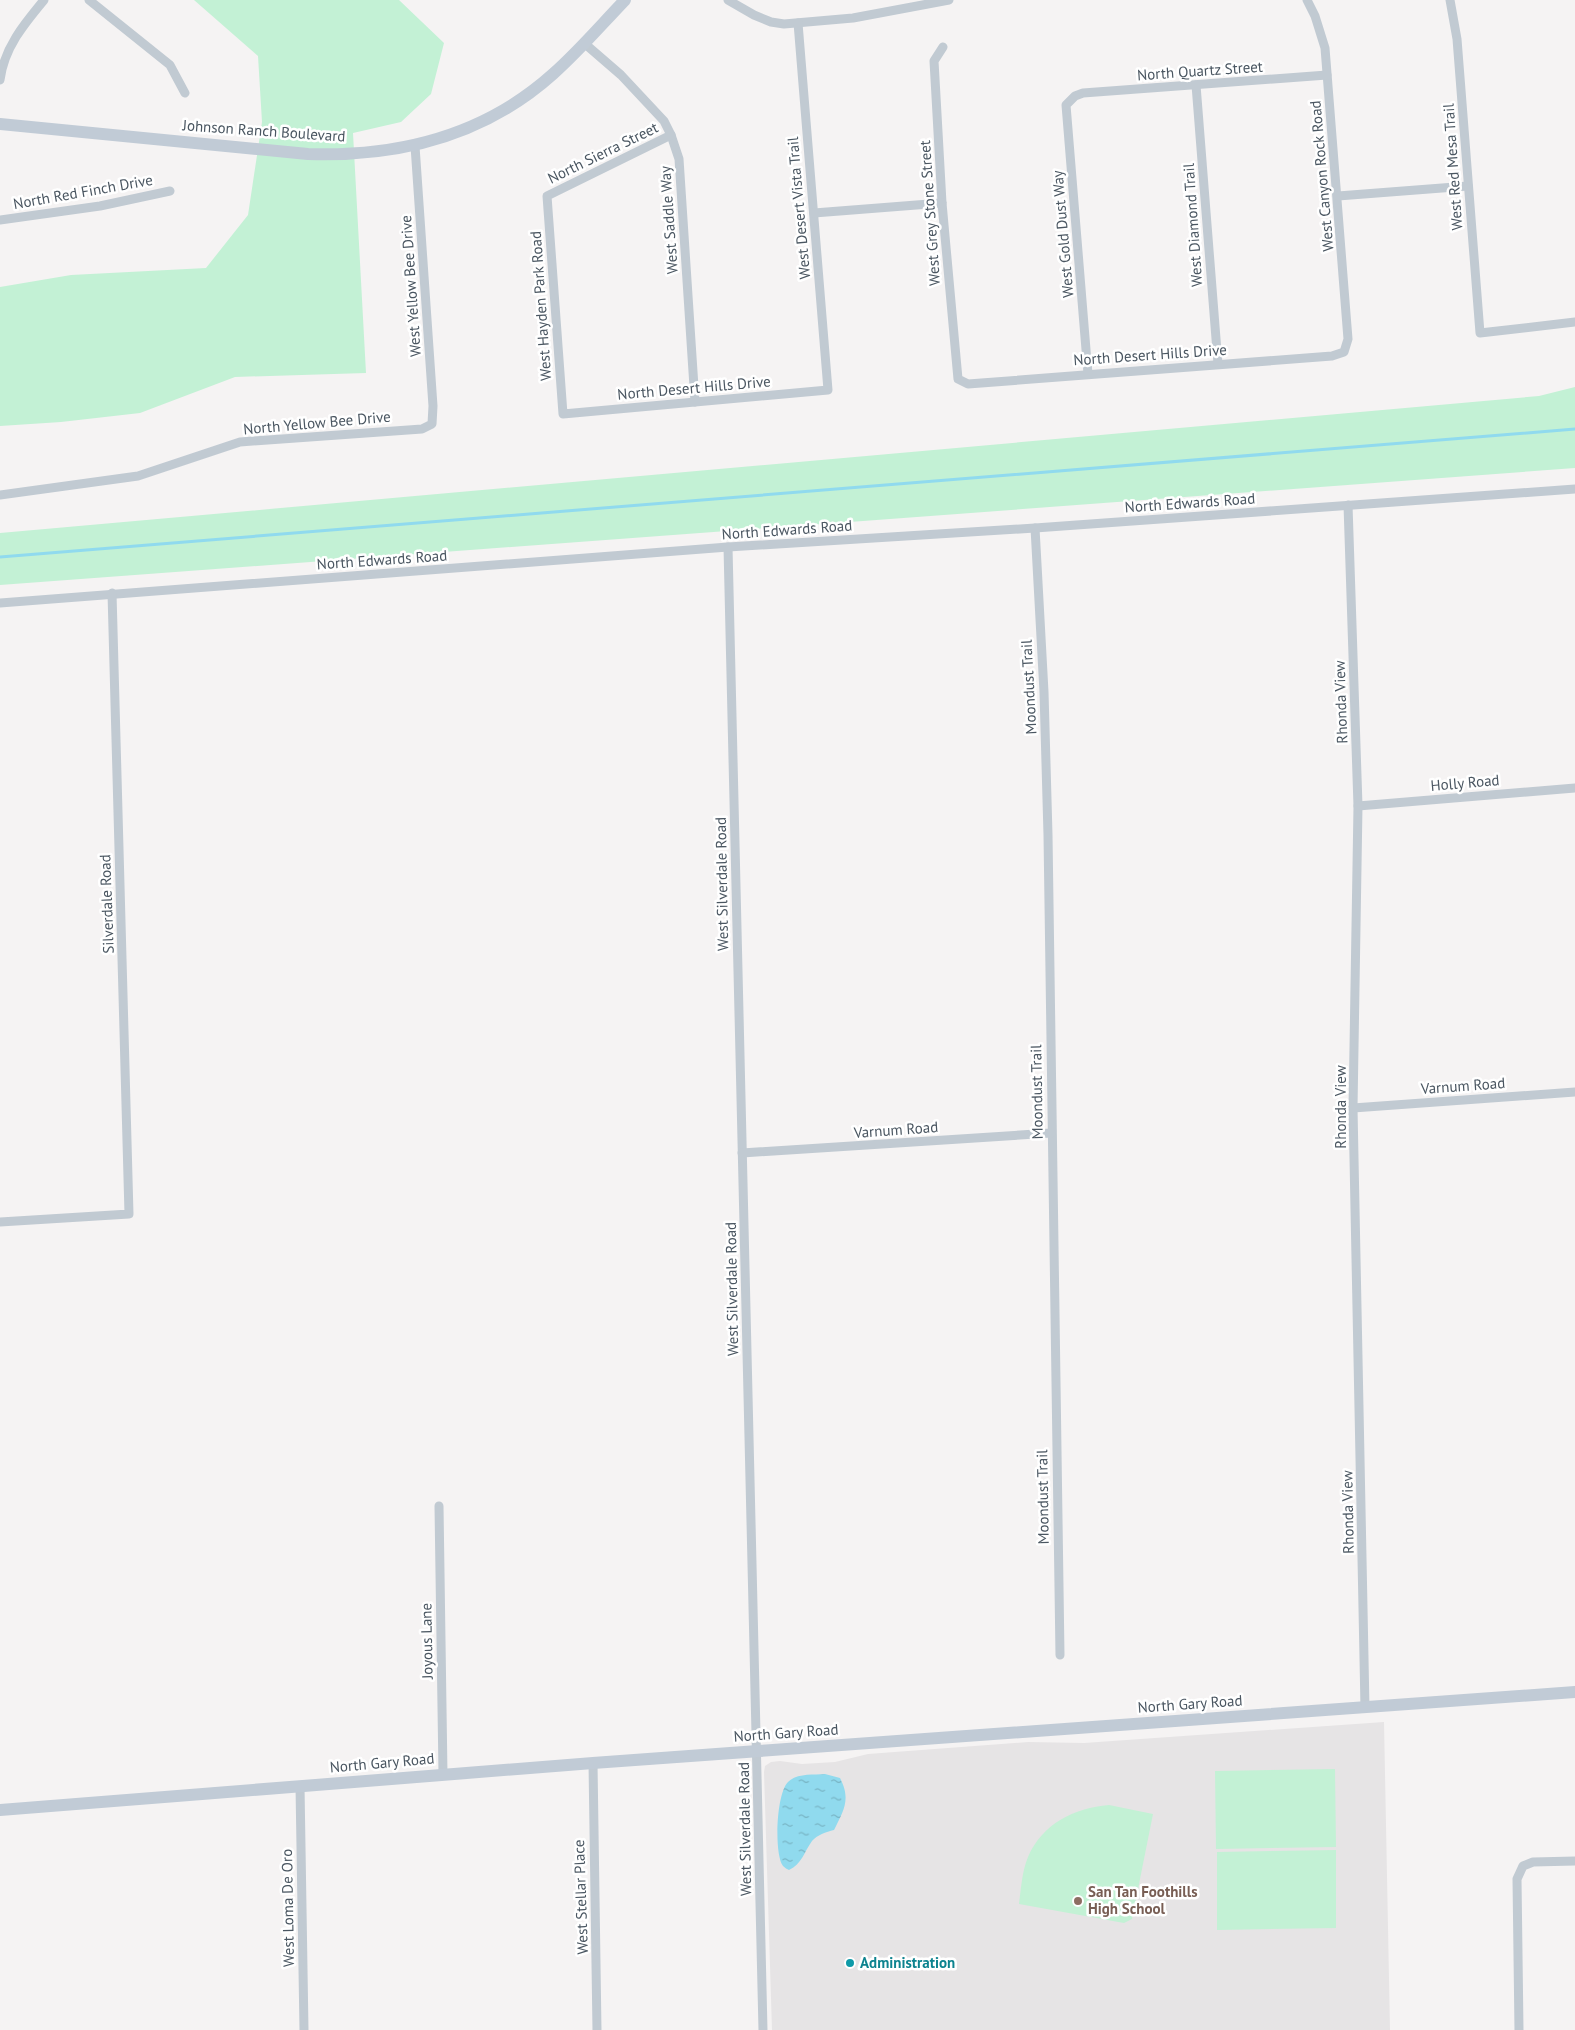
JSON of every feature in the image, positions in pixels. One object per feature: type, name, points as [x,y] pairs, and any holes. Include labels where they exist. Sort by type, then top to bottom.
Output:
[{"type":"street","points":[[0,80],[9,48],[21,28],[44,0]]},
{"type":"street","points":[[89,0],[170,65],[184,93]]},
{"type":"street","name":"Johnson Ranch Boulevard","points":[[0,124],[308,154],[359,154],[415,146],[449,136],[493,116],[520,99],[553,74],[625,0]]},
{"type":"street","points":[[728,0],[754,15],[772,22],[784,24],[853,18],[949,0]]},
{"type":"street","name":"West Canyon Rock Road","points":[[1307,0],[1315,16],[1325,48],[1348,339],[1344,352]]},
{"type":"street","name":"West Red Mesa Trail","points":[[1450,0],[1457,39],[1480,333],[1575,322]]},
{"type":"street","name":"West Desert Vista Trail","points":[[798,23],[828,390]]},
{"type":"street","name":"West Saddle Way","points":[[584,43],[621,74],[664,121],[671,135],[679,160],[695,402]]},
{"type":"street","name":"West Grey Stone Street","points":[[943,47],[934,61],[942,203],[958,379]]},
{"type":"street","name":"North Quartz Street","points":[[1075,96],[1083,93],[1327,75]]},
{"type":"street","name":"West Diamond Trail","points":[[1196,84],[1218,364]]},
{"type":"street","name":"West Gold Dust Way","points":[[1075,96],[1066,105],[1066,116],[1088,374]]},
{"type":"street","name":"North Sierra Street","points":[[547,196],[671,135]]},
{"type":"street","name":"West Yellow Bee Drive","points":[[415,146],[433,406],[432,424]]},
{"type":"street","points":[[1338,196],[1468,186]]},
{"type":"street","name":"North Red Finch Drive","points":[[0,220],[100,206],[170,191]]},
{"type":"street","name":"West Hayden Park Road","points":[[547,196],[562,414]]},
{"type":"street","points":[[814,213],[942,203]]},
{"type":"street","name":"North Desert Hills Drive","points":[[958,379],[968,384],[1332,356],[1344,352]]},
{"type":"street","name":"North Desert Hills Drive","points":[[562,414],[828,390]]},
{"type":"street","name":"North Yellow Bee Drive","points":[[0,495],[138,476],[240,442],[422,428],[432,424]]},
{"type":"street","name":"North Edwards Road","points":[[0,603],[112,593],[728,548],[1575,489]]},
{"type":"street","name":"Rhonda View","points":[[1348,505],[1358,806],[1354,1108],[1365,1708]]},
{"type":"street","name":"Moondust Trail","points":[[1035,528],[1044,692],[1060,1655]]},
{"type":"street","name":"West Silverdale Road","points":[[728,548],[763,2030]]},
{"type":"street","name":"Silverdale Road","points":[[0,1222],[129,1214],[112,593]]},
{"type":"street","name":"Holly Road","points":[[1358,806],[1575,788]]},
{"type":"street","name":"Varnum Road","points":[[1354,1108],[1575,1092]]},
{"type":"street","name":"Varnum Road","points":[[742,1153],[1051,1134]]},
{"type":"street","name":"Joyous Lane","points":[[439,1506],[443,1774]]},
{"type":"street","name":"North Gary Road","points":[[0,1810],[443,1774],[1575,1692]]},
{"type":"street","name":"West Stellar Place","points":[[593,1763],[597,2030]]},
{"type":"street","name":"West Loma De Oro","points":[[300,1786],[304,2030]]},
{"type":"street","points":[[1519,2030],[1517,1879],[1523,1866],[1533,1862],[1575,1861]]},
{"type":"shaded area","name":"San Tan Foothills High School","points":[[1384,1722],[1390,2030],[772,2030],[764,1772],[765,1766],[771,1762],[780,1761],[802,1764],[835,1762],[868,1754],[1028,1742],[1084,1743]]},
{"type":"green space","points":[[194,0],[399,0],[444,43],[431,94],[401,122],[353,133],[366,373],[235,377],[140,413],[61,422],[0,426],[0,287],[71,275],[206,268],[248,215],[262,122],[258,56]]},
{"type":"green space","points":[[1575,387],[1575,468],[0,585],[0,533],[1539,396]]},
{"type":"green space","points":[[1335,1769],[1336,1847],[1216,1849],[1215,1771]]},
{"type":"green space","points":[[1109,1805],[1153,1814],[1132,1919],[1124,1923],[1019,1904],[1026,1862],[1034,1845],[1042,1835],[1072,1814]]},
{"type":"green space","points":[[1336,1850],[1336,1928],[1217,1930],[1217,1852]]},
{"type":"water","points":[[825,1774],[840,1778],[846,1798],[843,1810],[834,1830],[814,1839],[800,1861],[789,1870],[783,1866],[780,1859],[777,1837],[779,1811],[784,1789],[788,1782],[796,1777]]},
{"type":"waterway","points":[[0,557],[1575,429]]},
{"type":"place","name":"San Tan Foothills High School","points":[[1078,1901]]},
{"type":"place","name":"Administration","points":[[850,1963]]}]
